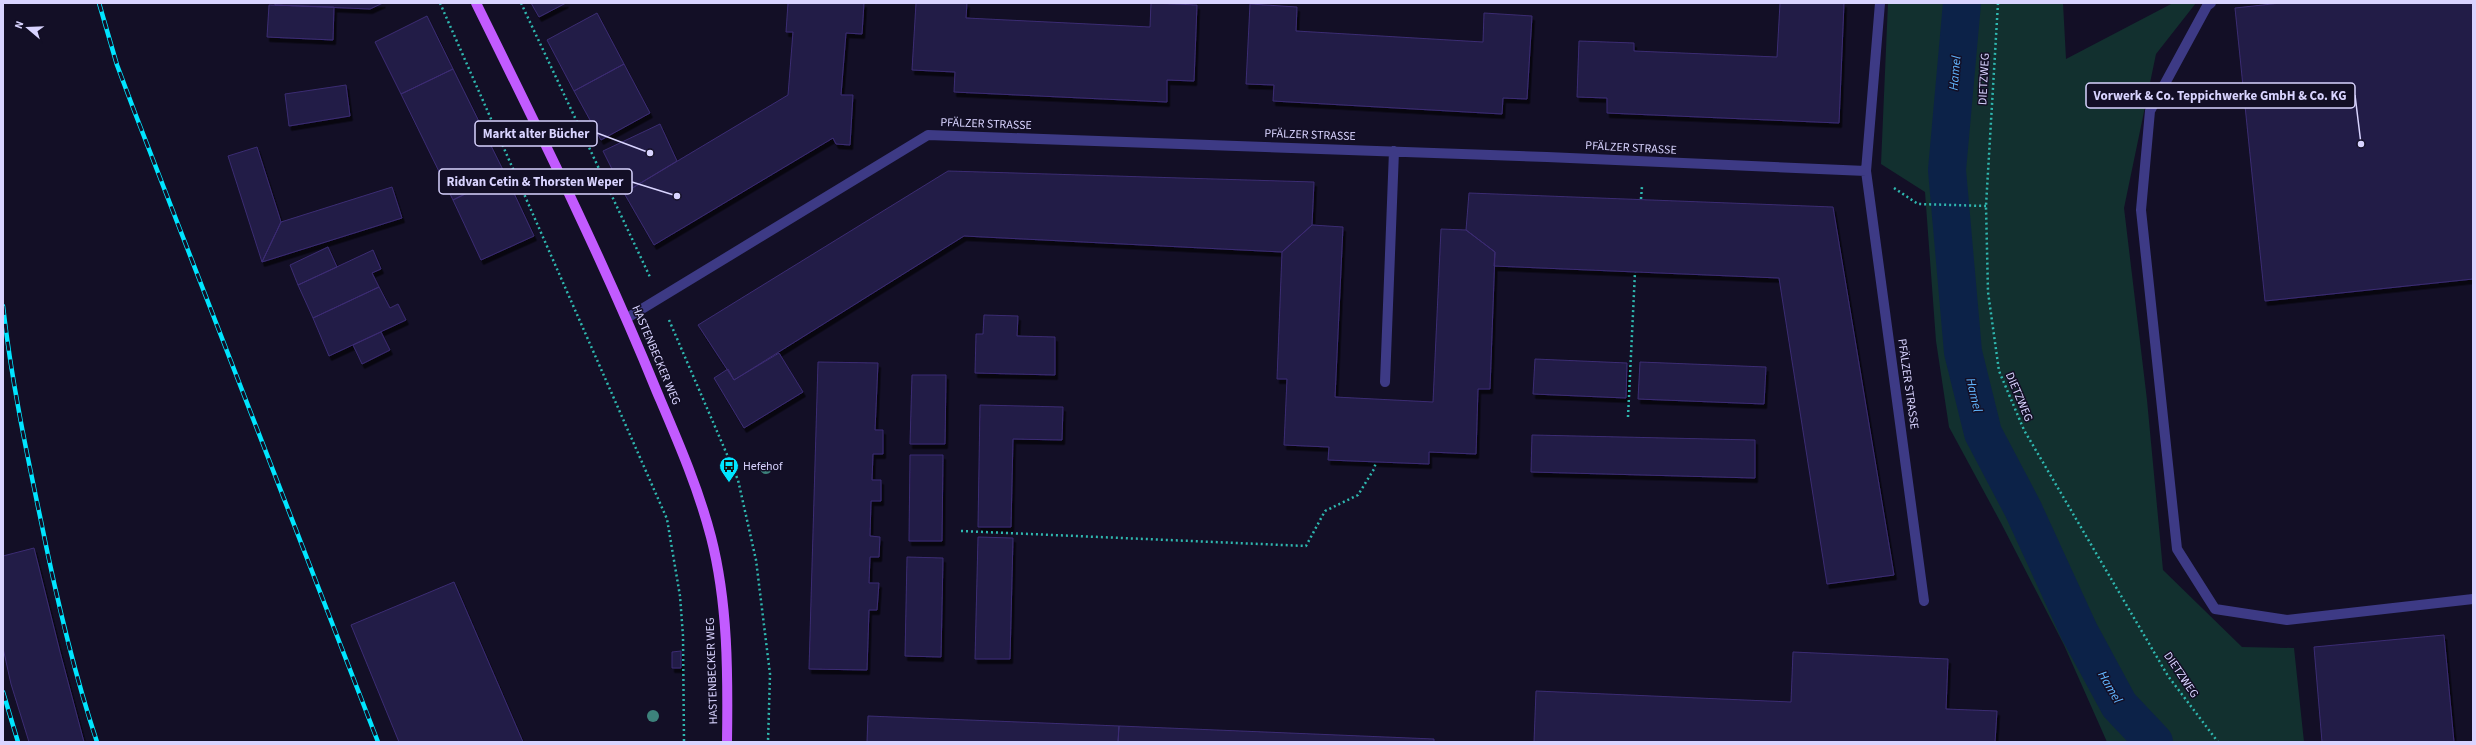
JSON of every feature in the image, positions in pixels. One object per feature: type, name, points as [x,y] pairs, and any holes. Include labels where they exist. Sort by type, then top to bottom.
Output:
[{"type":"main road","name":"HASTENBECKER WEG","points":[[476,3],[627,318],[697,490],[711,537],[718,573],[724,621],[727,675],[727,742]]},
{"type":"street","name":"PFÄLZER STRASSE","points":[[1880,3],[1866,171],[1924,601]]},
{"type":"street","points":[[2211,3],[2207,6],[2150,111],[2141,210],[2177,549],[2216,609],[2287,620],[2473,599]]},
{"type":"street","name":"PFÄLZER STRASSE","points":[[627,318],[659,297],[928,135],[1866,171]]},
{"type":"street","points":[[1385,382],[1394,152]]},
{"type":"path","points":[[440,3],[667,519],[680,596],[683,636],[684,742]]},
{"type":"path","points":[[521,3],[659,297],[698,384],[738,480],[756,560],[770,674],[768,742]]},
{"type":"path","name":"DIETZWEG","points":[[1998,3],[1986,206],[1988,292],[1999,371],[2024,430],[2168,676],[2218,742]]},
{"type":"path","points":[[1918,204],[1986,206]]},
{"type":"path","points":[[1628,417],[1635,272]]},
{"type":"path","points":[[961,531],[1306,546],[1325,511],[1358,495],[1374,469],[1376,462]]},
{"type":"path","points":[[683,636],[687,640]]},
{"type":"green space","points":[[1888,3],[2063,3],[2066,59],[2173,3],[2196,3],[2156,54],[2124,208],[2147,400],[2163,570],[2242,647],[2294,648],[2304,742],[2107,742],[2064,645],[2001,523],[1949,427],[1936,341],[1925,192],[1881,164]]},
{"type":"building","points":[[275,3],[383,3],[370,9],[275,5]]},
{"type":"building","points":[[531,3],[566,3],[539,17]]},
{"type":"building","points":[[788,3],[864,3],[862,34],[846,33],[841,95],[853,95],[850,145],[836,144],[833,138],[654,245],[624,193],[788,95],[793,32],[786,32]]},
{"type":"building","points":[[916,3],[967,3],[966,18],[1150,27],[1151,3],[1197,5],[1194,81],[1167,80],[1167,102],[954,92],[955,72],[912,70]]},
{"type":"building","points":[[1780,3],[1844,3],[1839,123],[1607,113],[1607,98],[1577,97],[1579,41],[1634,43],[1634,51],[1777,57]]},
{"type":"building","points":[[2281,3],[2473,3],[2473,279],[2265,301],[2235,8]]},
{"type":"building","points":[[1250,4],[1297,7],[1296,31],[1483,42],[1484,13],[1532,16],[1527,99],[1503,98],[1502,114],[1273,101],[1274,85],[1246,84]]},
{"type":"building","points":[[269,5],[334,7],[333,40],[267,37]]},
{"type":"building","points":[[597,13],[624,64],[574,91],[547,40]]},
{"type":"building","points":[[427,16],[453,69],[401,94],[375,42]]},
{"type":"building","points":[[624,64],[650,113],[601,140],[574,91]]},
{"type":"building","points":[[453,69],[505,174],[453,200],[401,94]]},
{"type":"building","points":[[346,85],[350,116],[289,126],[285,94]]},
{"type":"building","points":[[660,124],[677,161],[624,193],[603,151]]},
{"type":"building","points":[[257,147],[281,222],[262,262],[228,156]]},
{"type":"building","points":[[948,171],[1314,182],[1312,225],[1282,252],[964,236],[734,380],[698,325]]},
{"type":"building","points":[[505,174],[534,236],[481,260],[453,200]]},
{"type":"building","points":[[392,187],[402,218],[262,262],[281,222]]},
{"type":"building","points":[[1469,193],[1833,207],[1894,575],[1827,584],[1779,278],[1494,266],[1495,252],[1466,230]]},
{"type":"building","points":[[1312,225],[1343,227],[1335,397],[1433,402],[1441,229],[1466,230],[1495,252],[1490,389],[1478,389],[1476,454],[1429,452],[1429,464],[1328,460],[1329,447],[1284,445],[1287,379],[1277,379],[1282,252]]},
{"type":"building","points":[[328,247],[337,267],[298,285],[290,265]]},
{"type":"building","points":[[373,250],[381,269],[372,273],[379,287],[313,318],[298,285]]},
{"type":"building","points":[[379,287],[390,308],[398,304],[406,320],[329,356],[313,318]]},
{"type":"building","points":[[984,315],[1018,316],[1017,336],[1055,337],[1055,375],[975,373],[976,334],[983,334]]},
{"type":"building","points":[[381,332],[390,350],[362,364],[353,345]]},
{"type":"building","points":[[779,353],[803,392],[744,428],[714,378],[728,369],[734,380]]},
{"type":"building","points":[[1535,359],[1627,363],[1626,398],[1533,394]]},
{"type":"building","points":[[818,362],[878,363],[875,430],[883,430],[883,454],[873,454],[872,480],[881,480],[881,501],[871,501],[870,536],[880,537],[879,557],[870,557],[869,583],[879,583],[877,610],[869,610],[867,670],[809,669]]},
{"type":"building","points":[[1640,362],[1766,367],[1764,404],[1638,399]]},
{"type":"building","points":[[912,375],[946,375],[945,444],[910,444]]},
{"type":"building","points":[[980,405],[1063,407],[1062,440],[1013,439],[1011,527],[978,527]]},
{"type":"building","points":[[1532,435],[1755,440],[1755,478],[1531,472]]},
{"type":"building","points":[[910,455],[943,455],[942,541],[909,541]]},
{"type":"building","points":[[978,537],[1013,538],[1010,659],[975,659]]},
{"type":"building","points":[[34,548],[84,742],[29,742],[11,684],[3,648],[3,556]]},
{"type":"building","points":[[907,557],[943,558],[941,657],[905,656]]},
{"type":"building","points":[[454,582],[523,742],[399,742],[351,625]]},
{"type":"building","points":[[2444,635],[2454,742],[2322,742],[2314,647]]},
{"type":"building","points":[[681,651],[681,668],[672,668],[672,652]]},
{"type":"building","points":[[1793,652],[1948,659],[1946,709],[1997,711],[1995,742],[1534,742],[1536,691],[1791,702]]},
{"type":"building","points":[[868,716],[1119,726],[1118,742],[867,742]]},
{"type":"building","points":[[1119,726],[1434,739],[1434,742],[1118,742]]},
{"type":"waterway","name":"Hamel","points":[[1962,3],[1947,170],[1963,352],[1983,433],[2023,509],[2079,631],[2119,705],[2154,742]]},
{"type":"railway","points":[[99,3],[117,65],[135,113],[378,742]]},
{"type":"railway","points":[[3,306],[19,414],[53,577],[73,660],[97,742]]},
{"type":"railway","points":[[3,692],[18,742]]},
{"type":"place","name":"Vorwerk & Co. Teppichwerke GmbH & Co. KG","points":[[2361,144]]},
{"type":"place","name":"Markt alter Bücher","points":[[650,153]]},
{"type":"place","name":"Ridvan Cetin & Thorsten Weper","points":[[677,196]]},
{"type":"place","name":"Hefehof","points":[[729,483]]}]
